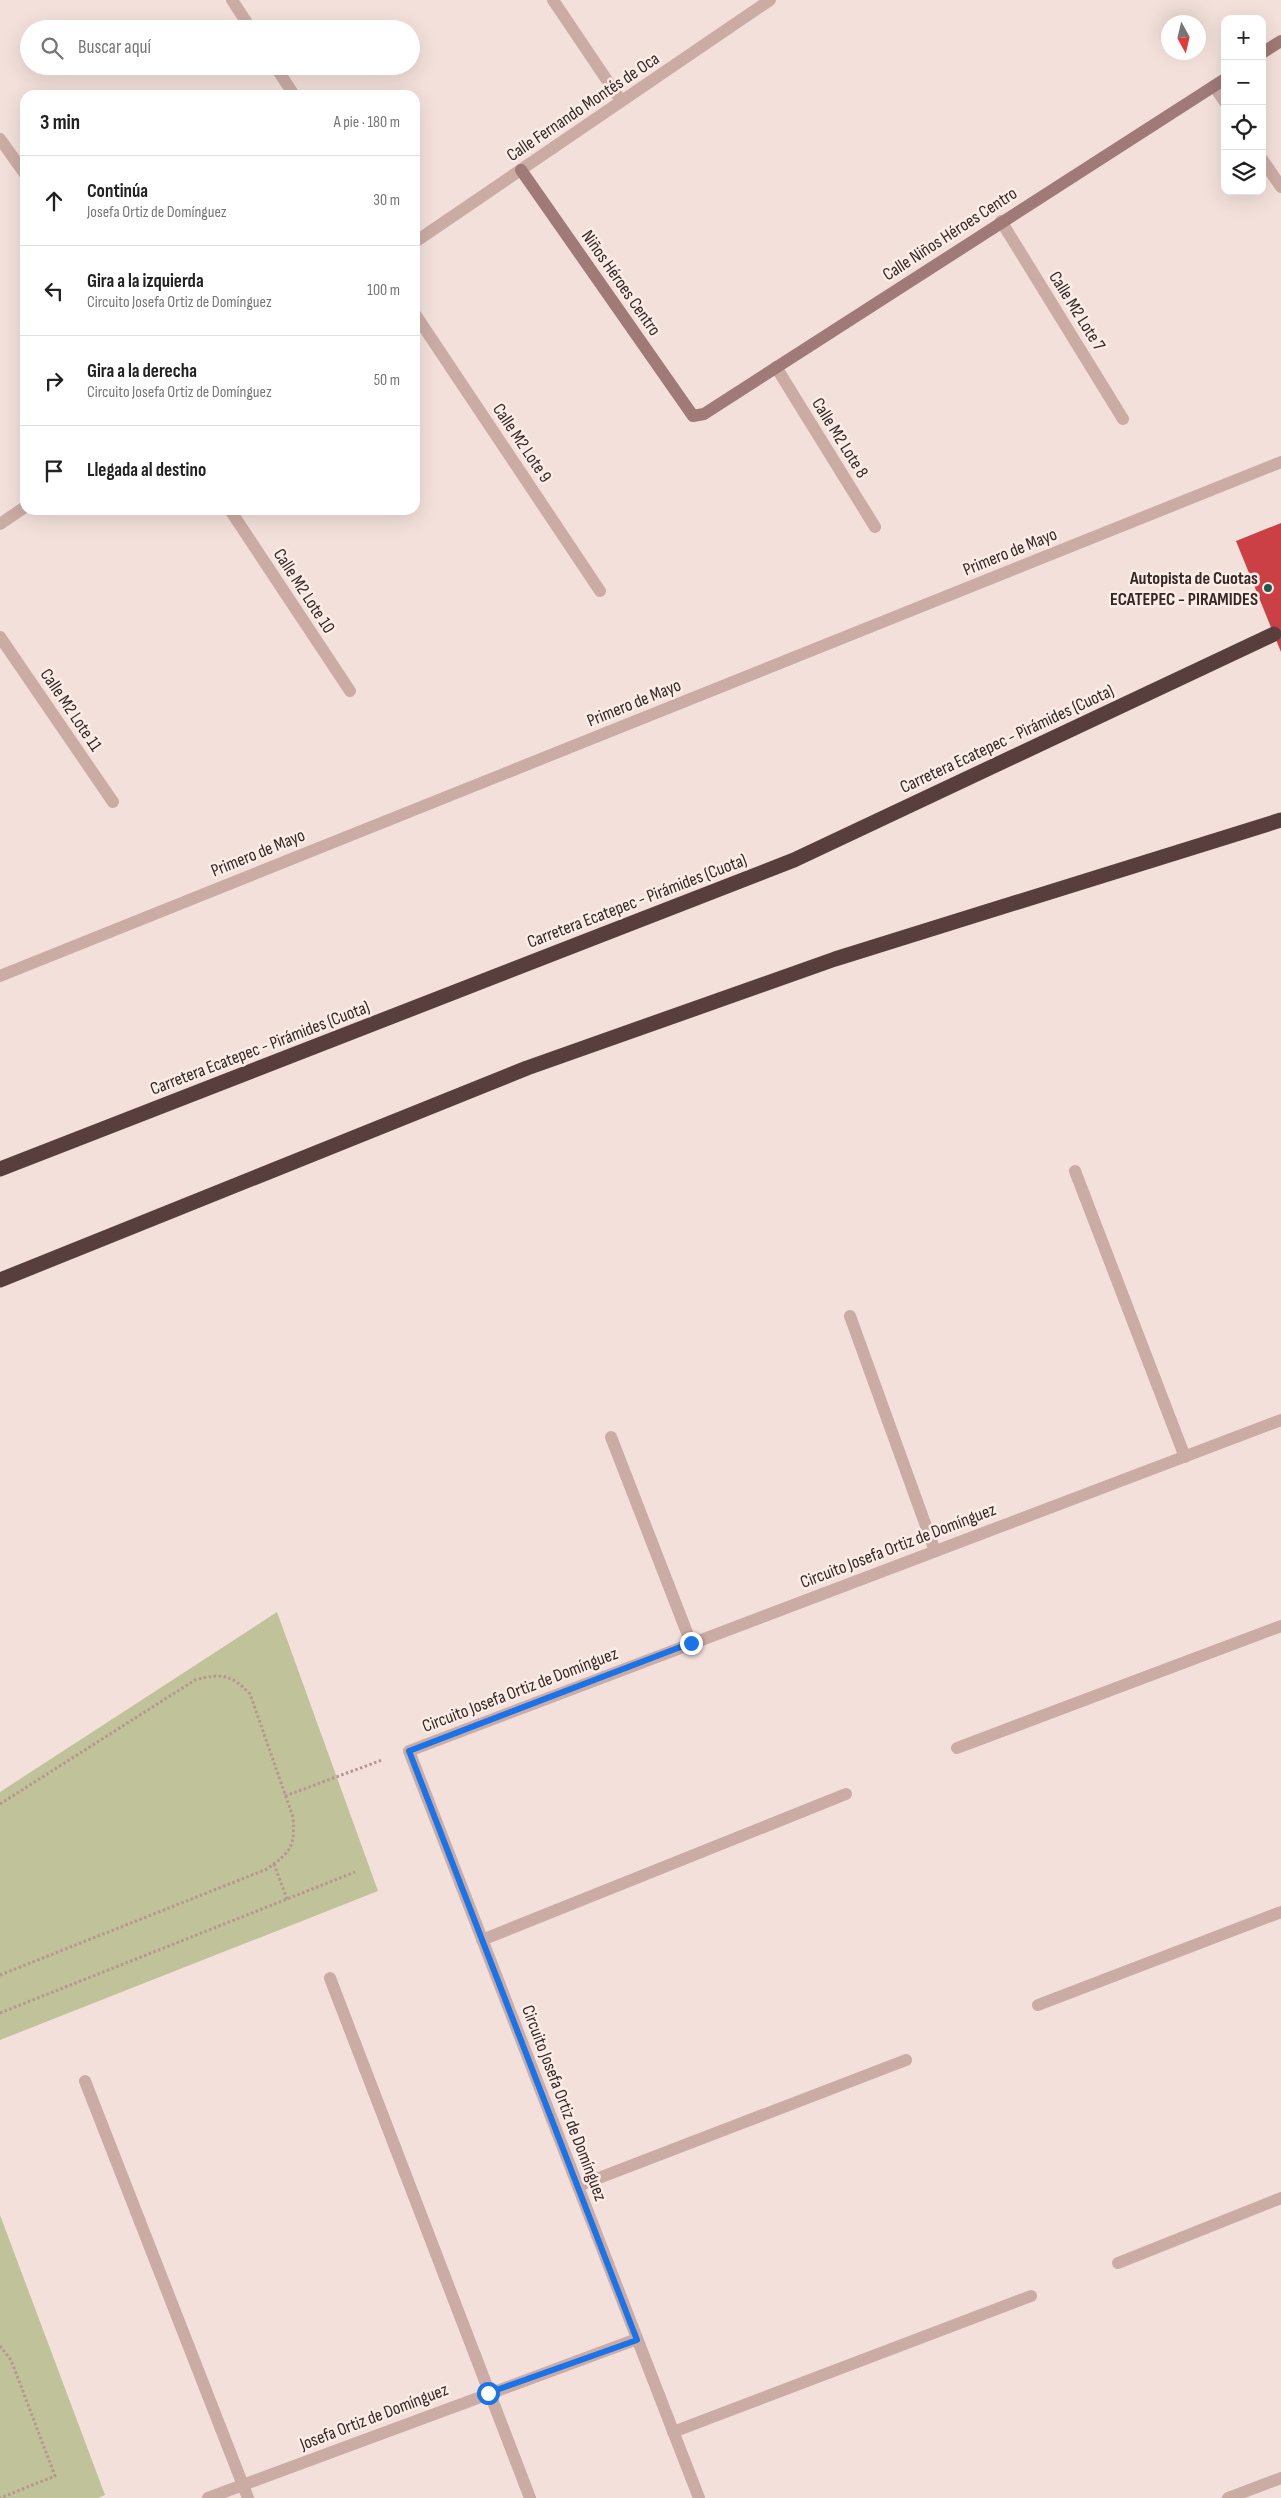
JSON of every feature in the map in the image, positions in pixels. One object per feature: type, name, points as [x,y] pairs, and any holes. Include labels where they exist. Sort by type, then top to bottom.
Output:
[{"type":"highway","name":"Carretera Ecatepec - Pirámides (Cuota)","points":[[0,1169],[794,860],[1274,634]]},
{"type":"highway","points":[[0,1280],[527,1068],[835,959],[1281,820]]},
{"type":"main road","points":[[1266,50],[1281,40]]},
{"type":"main road","name":"Calle Niños Héroes Centro","points":[[693,416],[704,414],[1001,221],[1219,83]]},
{"type":"main road","name":"Niños Héroes Centro","points":[[522,170],[693,416]]},
{"type":"street","points":[[232,0],[245,20]]},
{"type":"street","points":[[552,0],[621,102]]},
{"type":"street","name":"Calle Fernando Montés de Oca","points":[[420,239],[770,0]]},
{"type":"street","points":[[281,75],[291,90]]},
{"type":"street","points":[[0,139],[20,167]]},
{"type":"street","points":[[1266,165],[1281,187]]},
{"type":"street","name":"Calle M2 Lote 7","points":[[1001,221],[1123,419]]},
{"type":"street","name":"Calle M2 Lote 9","points":[[420,321],[600,591]]},
{"type":"street","name":"Calle M2 Lote 8","points":[[776,367],[875,527]]},
{"type":"street","name":"Primero de Mayo","points":[[0,976],[1281,462]]},
{"type":"street","points":[[0,524],[20,510]]},
{"type":"street","name":"Calle M2 Lote 10","points":[[233,515],[350,691]]},
{"type":"street","name":"Calle M2 Lote 11","points":[[0,637],[112,802]]},
{"type":"street","points":[[1075,1171],[1185,1457]]},
{"type":"street","points":[[850,1316],[935,1551]]},
{"type":"street","name":"Circuito Josefa Ortiz de Domínguez","points":[[699,2498],[409,1751],[1185,1457],[1280,1424]]},
{"type":"street","points":[[611,1437],[691,1643]]},
{"type":"street","points":[[957,1748],[1281,1626]]},
{"type":"street","points":[[482,1940],[846,1794]]},
{"type":"street","points":[[1038,2005],[1281,1912]]},
{"type":"street","points":[[330,1978],[488,2393],[530,2498]]},
{"type":"street","points":[[578,2186],[906,2060]]},
{"type":"street","points":[[85,2081],[248,2498]]},
{"type":"street","points":[[1118,2263],[1281,2198]]},
{"type":"street","points":[[673,2432],[1032,2296]]},
{"type":"street","name":"Josefa Ortiz de Domínguez","points":[[208,2498],[488,2393],[637,2340]]},
{"type":"street","points":[[1228,2498],[1281,2478]]},
{"type":"path","points":[[0,1804],[195,1680],[217,1674],[237,1681],[250,1694],[293,1817],[295,1838],[286,1855],[258,1873],[0,1975]]},
{"type":"path","points":[[285,1796],[409,1751]]},
{"type":"path","points":[[274,1864],[287,1899]]},
{"type":"path","points":[[0,2013],[355,1872]]},
{"type":"path","points":[[0,2346],[11,2360],[55,2476],[0,2498]]},
{"type":"green space","points":[[277,1612],[378,1891],[0,2040],[0,1792]]},
{"type":"green space","points":[[0,2215],[105,2495],[98,2498],[0,2498]]},
{"type":"building","name":"Autopista de Cuotas ECATEPEC - PIRAMIDES","points":[[1281,523],[1281,652],[1236,541]]},
{"type":"place","name":"Autopista de Cuotas ECATEPEC - PIRAMIDES","points":[[1268,588]]},
{"type":"route","points":[[488,2393],[637,2340],[409,1751],[691,1643]]}]
